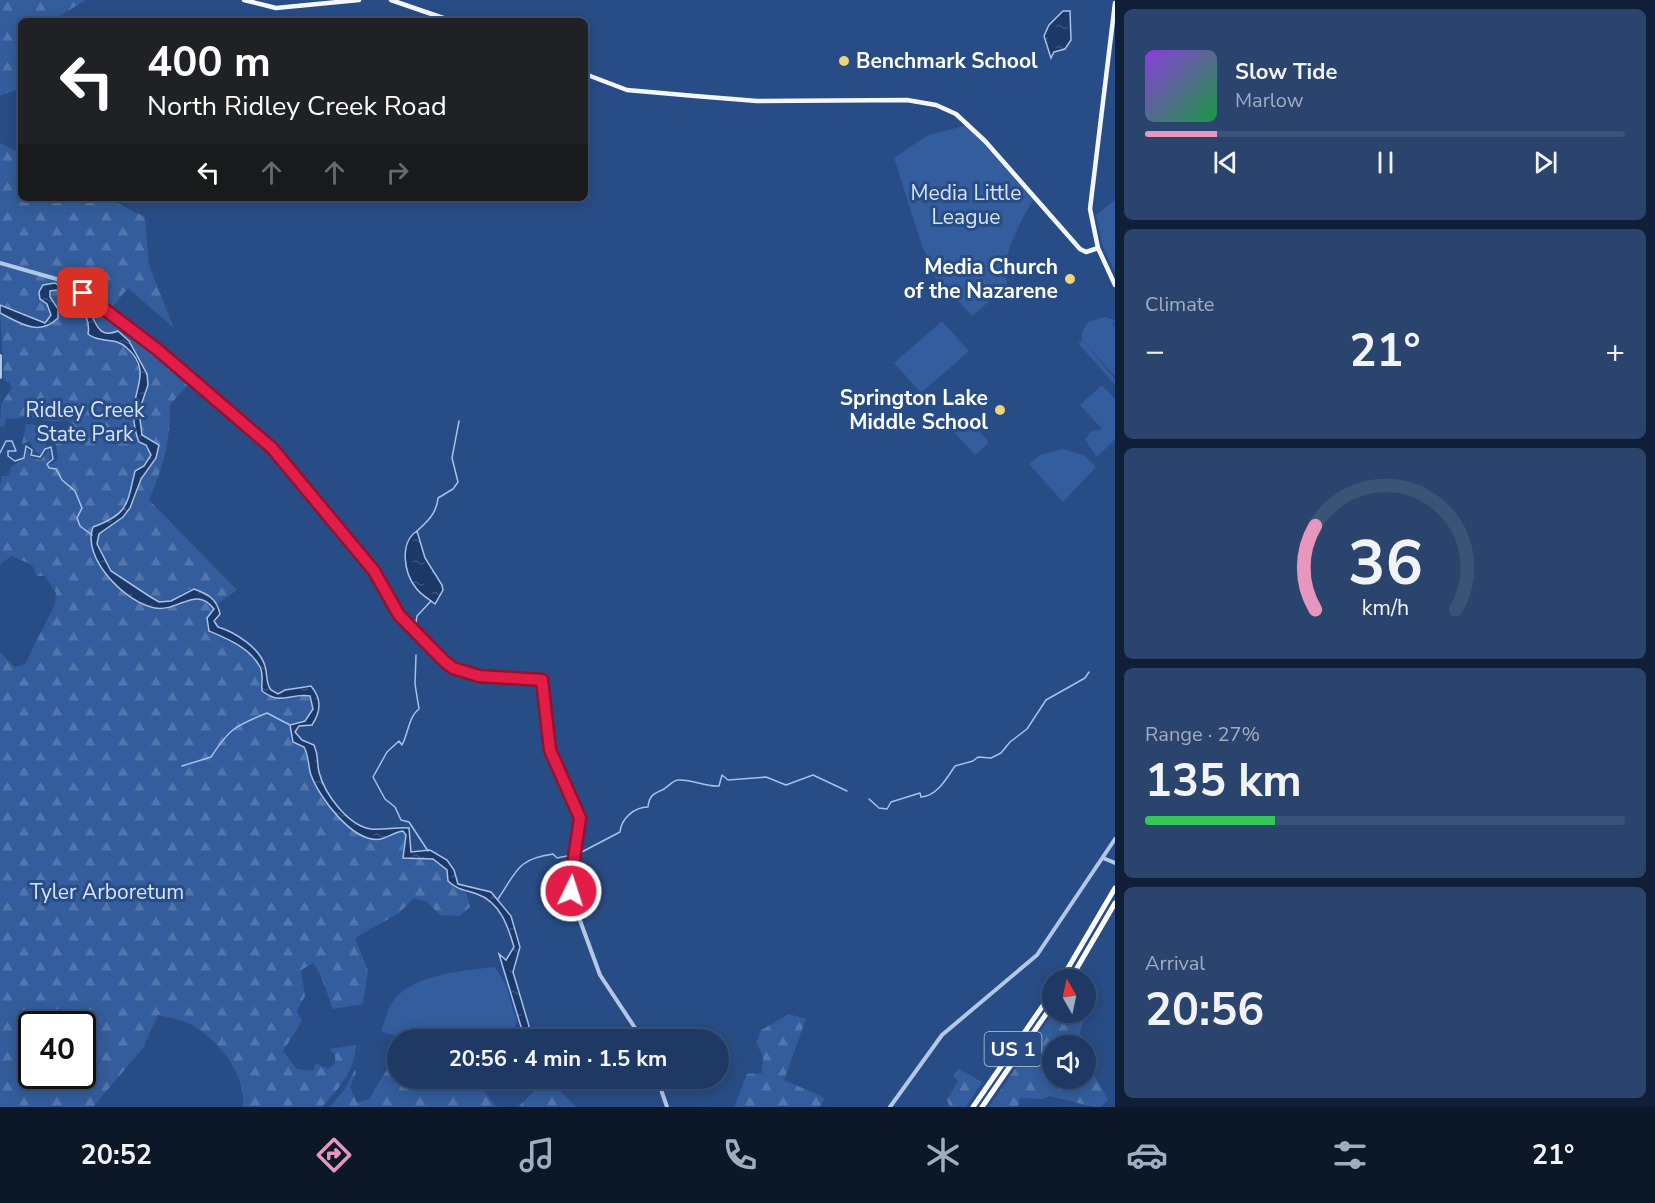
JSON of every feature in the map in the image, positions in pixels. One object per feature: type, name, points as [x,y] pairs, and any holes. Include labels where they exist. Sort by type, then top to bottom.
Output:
[{"type":"highway","points":[[1067,969],[1115,888]]},
{"type":"highway","points":[[1076,969],[1115,903]]},
{"type":"highway","name":"US 1","points":[[973,1107],[1042,1007]]},
{"type":"highway","name":"US 1","points":[[982,1107],[1042,1020]]},
{"type":"main road","points":[[244,0],[263,7],[289,8],[359,0]]},
{"type":"main road","points":[[391,0],[443,18]]},
{"type":"main road","points":[[1115,3],[1091,190],[1091,218],[1098,248],[1115,285]]},
{"type":"main road","points":[[588,75],[627,90],[695,96],[757,100],[907,100],[936,105],[956,114],[985,141],[1079,248],[1086,252],[1098,248]]},
{"type":"street","points":[[0,263],[67,282],[158,350],[250,429],[288,465],[374,571],[399,615],[453,668],[479,676],[542,680],[550,750],[580,818],[571,879],[574,904],[600,975],[637,1029]]},
{"type":"street","points":[[0,356],[0,377]]},
{"type":"street","points":[[890,1107],[942,1035],[1037,955],[1115,839]]},
{"type":"street","points":[[1103,858],[1115,863]]},
{"type":"street","points":[[661,1089],[667,1107]]},
{"type":"green space","points":[[0,0],[86,0],[56,18],[18,18],[18,40],[15,42],[18,49],[18,89],[0,96]]},
{"type":"green space","name":"Media Little League","points":[[968,125],[1033,200],[1022,219],[1008,254],[1005,277],[1008,286],[972,316],[936,278],[921,243],[894,158],[928,135]]},
{"type":"green space","points":[[0,143],[18,152],[18,201],[113,201],[145,217],[149,265],[174,328],[128,288],[107,314],[192,380],[170,405],[165,453],[149,500],[237,590],[217,604],[189,589],[171,601],[159,602],[111,571],[97,544],[99,533],[112,526],[135,498],[141,479],[156,457],[159,445],[142,435],[139,411],[147,374],[129,341],[115,333],[103,332],[96,328],[86,306],[65,289],[43,285],[51,315],[45,324],[0,305]]},
{"type":"green space","points":[[1115,200],[1115,272],[1103,247],[1096,215]]},
{"type":"green space","points":[[56,290],[83,311],[89,329],[100,340],[115,340],[131,351],[142,380],[134,424],[151,455],[144,466],[135,471],[130,499],[121,512],[90,536],[110,577],[127,592],[153,605],[178,606],[196,598],[204,599],[209,603],[214,609],[209,631],[236,645],[253,658],[261,674],[261,684],[281,700],[304,695],[313,699],[310,716],[290,725],[293,742],[304,747],[311,776],[321,797],[349,828],[370,838],[403,831],[406,834],[403,849],[407,859],[433,859],[448,870],[448,881],[466,892],[470,907],[460,916],[440,915],[427,902],[414,898],[399,913],[355,938],[368,971],[363,1004],[333,1009],[322,979],[313,963],[301,970],[305,996],[297,1011],[302,1021],[283,1051],[297,1069],[313,1071],[316,1063],[328,1069],[335,1063],[335,1055],[329,1049],[356,1045],[349,1071],[340,1086],[322,1107],[243,1107],[243,1095],[236,1071],[222,1050],[194,1026],[158,1015],[143,1048],[93,1107],[0,1107],[0,652],[15,667],[25,664],[55,604],[56,593],[45,576],[37,576],[32,565],[12,556],[1,563],[0,567],[0,485],[2,476],[8,476],[11,467],[26,457],[26,448],[32,458],[41,460],[49,449],[50,459],[47,464],[53,464],[58,458],[55,440],[62,437],[80,444],[80,439],[66,433],[70,422],[66,420],[6,418],[4,427],[0,426],[1,404],[12,388],[10,383],[4,380],[0,313],[19,323],[32,326],[52,324],[53,301],[50,291]]},
{"type":"green space","points":[[1105,317],[1115,320],[1115,324],[1111,322],[1115,327],[1115,376],[1085,343],[1115,379],[1115,385],[1078,343],[1082,341],[1082,332],[1088,322]]},
{"type":"green space","points":[[942,321],[969,351],[921,393],[894,363]]},
{"type":"green space","points":[[1102,385],[1115,399],[1115,439],[1097,457],[1085,440],[1090,432],[1102,429],[1080,405]]},
{"type":"green space","points":[[966,416],[989,442],[975,455],[952,430]]},
{"type":"green space","points":[[26,424],[49,426],[47,444],[40,453],[37,453],[29,441],[22,444]]},
{"type":"green space","points":[[1062,449],[1084,455],[1096,467],[1063,502],[1029,464],[1040,455]]},
{"type":"green space","points":[[495,967],[505,983],[517,1022],[514,1029],[387,1029],[387,1033],[381,1031],[388,1011],[402,992],[426,979]]},
{"type":"green space","points":[[789,1014],[806,1019],[784,1080],[825,1098],[820,1107],[734,1107],[747,1074],[762,1073],[763,1056],[756,1043],[761,1030]]},
{"type":"green space","points":[[1046,1023],[1083,1023],[1080,1035],[1042,1035],[1042,1089],[1096,1089],[1096,1078],[1108,1100],[1101,1107],[1049,1096],[1043,1099],[1020,1098],[1018,1107],[989,1107]]},
{"type":"green space","points":[[959,1069],[982,1082],[966,1107],[950,1107],[947,1100],[958,1081],[953,1075]]},
{"type":"green space","points":[[355,1070],[356,1073],[350,1087],[357,1103],[369,1099],[387,1070],[387,1089],[482,1089],[497,1107],[330,1107],[344,1090]]},
{"type":"green space","points":[[537,1089],[558,1089],[576,1107],[518,1107]]},
{"type":"water","points":[[1063,11],[1070,11],[1071,40],[1065,49],[1054,52],[1051,58],[1044,36],[1049,25]]},
{"type":"water","points":[[55,283],[75,296],[86,306],[98,327],[105,333],[118,331],[129,341],[147,374],[148,385],[139,411],[142,435],[159,445],[156,458],[141,479],[130,508],[123,517],[99,534],[97,544],[111,571],[159,602],[171,601],[194,589],[208,595],[219,609],[220,614],[214,621],[218,627],[246,642],[262,659],[271,690],[278,694],[285,690],[311,686],[319,700],[317,715],[312,725],[299,726],[295,732],[302,740],[314,745],[322,780],[338,807],[362,827],[371,829],[409,828],[411,852],[430,850],[447,860],[454,870],[458,884],[491,892],[511,916],[520,947],[513,972],[528,1029],[522,1029],[499,954],[506,960],[514,947],[502,916],[492,903],[477,894],[451,884],[448,881],[447,870],[433,859],[403,858],[406,835],[403,831],[381,839],[370,839],[349,827],[321,795],[311,775],[304,747],[293,742],[290,725],[305,721],[313,709],[310,696],[275,698],[262,691],[262,673],[256,660],[238,645],[209,631],[207,618],[214,609],[207,602],[194,599],[164,608],[155,608],[131,598],[119,588],[100,565],[91,539],[93,527],[120,512],[128,500],[135,471],[144,466],[151,455],[146,445],[139,442],[136,434],[134,409],[140,371],[134,356],[122,344],[97,339],[88,334],[84,313],[57,290],[50,291],[50,297],[58,309],[58,318],[44,327],[29,326],[0,313],[0,305],[45,323],[51,315],[47,304],[40,299],[39,292],[43,285]]},
{"type":"water","points":[[417,531],[425,558],[442,585],[443,590],[435,604],[416,588],[406,567],[408,543]]},
{"type":"waterway","points":[[417,531],[434,513],[438,498],[453,489],[458,482],[452,458],[459,421]]},
{"type":"waterway","points":[[0,453],[6,441],[12,441],[16,451],[8,451],[8,456],[15,461],[24,458],[26,446],[32,450],[31,455],[40,457],[45,449],[51,447],[53,459],[47,464],[49,468],[56,469],[62,480],[75,491],[82,508],[77,518],[80,526],[92,535]]},
{"type":"waterway","points":[[415,629],[417,616],[431,601]]},
{"type":"waterway","points":[[416,655],[415,684],[419,709],[411,721],[402,745],[399,741],[387,752],[373,777],[385,799],[395,807],[401,820],[409,822],[428,851]]},
{"type":"waterway","points":[[869,799],[879,808],[887,809],[891,802],[920,793],[921,797],[927,796],[941,786],[955,766],[973,761],[978,757],[991,758],[1001,753],[1010,742],[1027,729],[1046,700],[1085,678],[1089,672]]},
{"type":"waterway","points":[[182,766],[211,757],[234,729],[267,713],[290,725]]},
{"type":"waterway","points":[[576,855],[620,832],[629,815],[638,809],[648,807],[652,796],[676,780],[719,786],[722,775],[728,780],[766,777],[786,785],[813,775],[847,791]]},
{"type":"waterway","points":[[498,899],[514,874],[525,863],[541,856],[553,854],[557,858],[572,855]]},
{"type":"place","name":"Benchmark School","points":[[844,61]]},
{"type":"place","name":"Media Church of the Nazarene","points":[[1070,279]]},
{"type":"place","name":"Springton Lake Middle School","points":[[1000,410]]},
{"type":"route","points":[[83,293],[158,350],[272,448],[374,571],[391,605],[399,615],[422,642],[444,661],[453,668],[479,676],[542,680],[550,750],[576,804],[580,818],[571,891]]},
{"type":"park label","name":"Ridley Creek State Park","points":[[85,422]]},
{"type":"park label","name":"Tyler Arboretum","points":[[107,892]]}]
